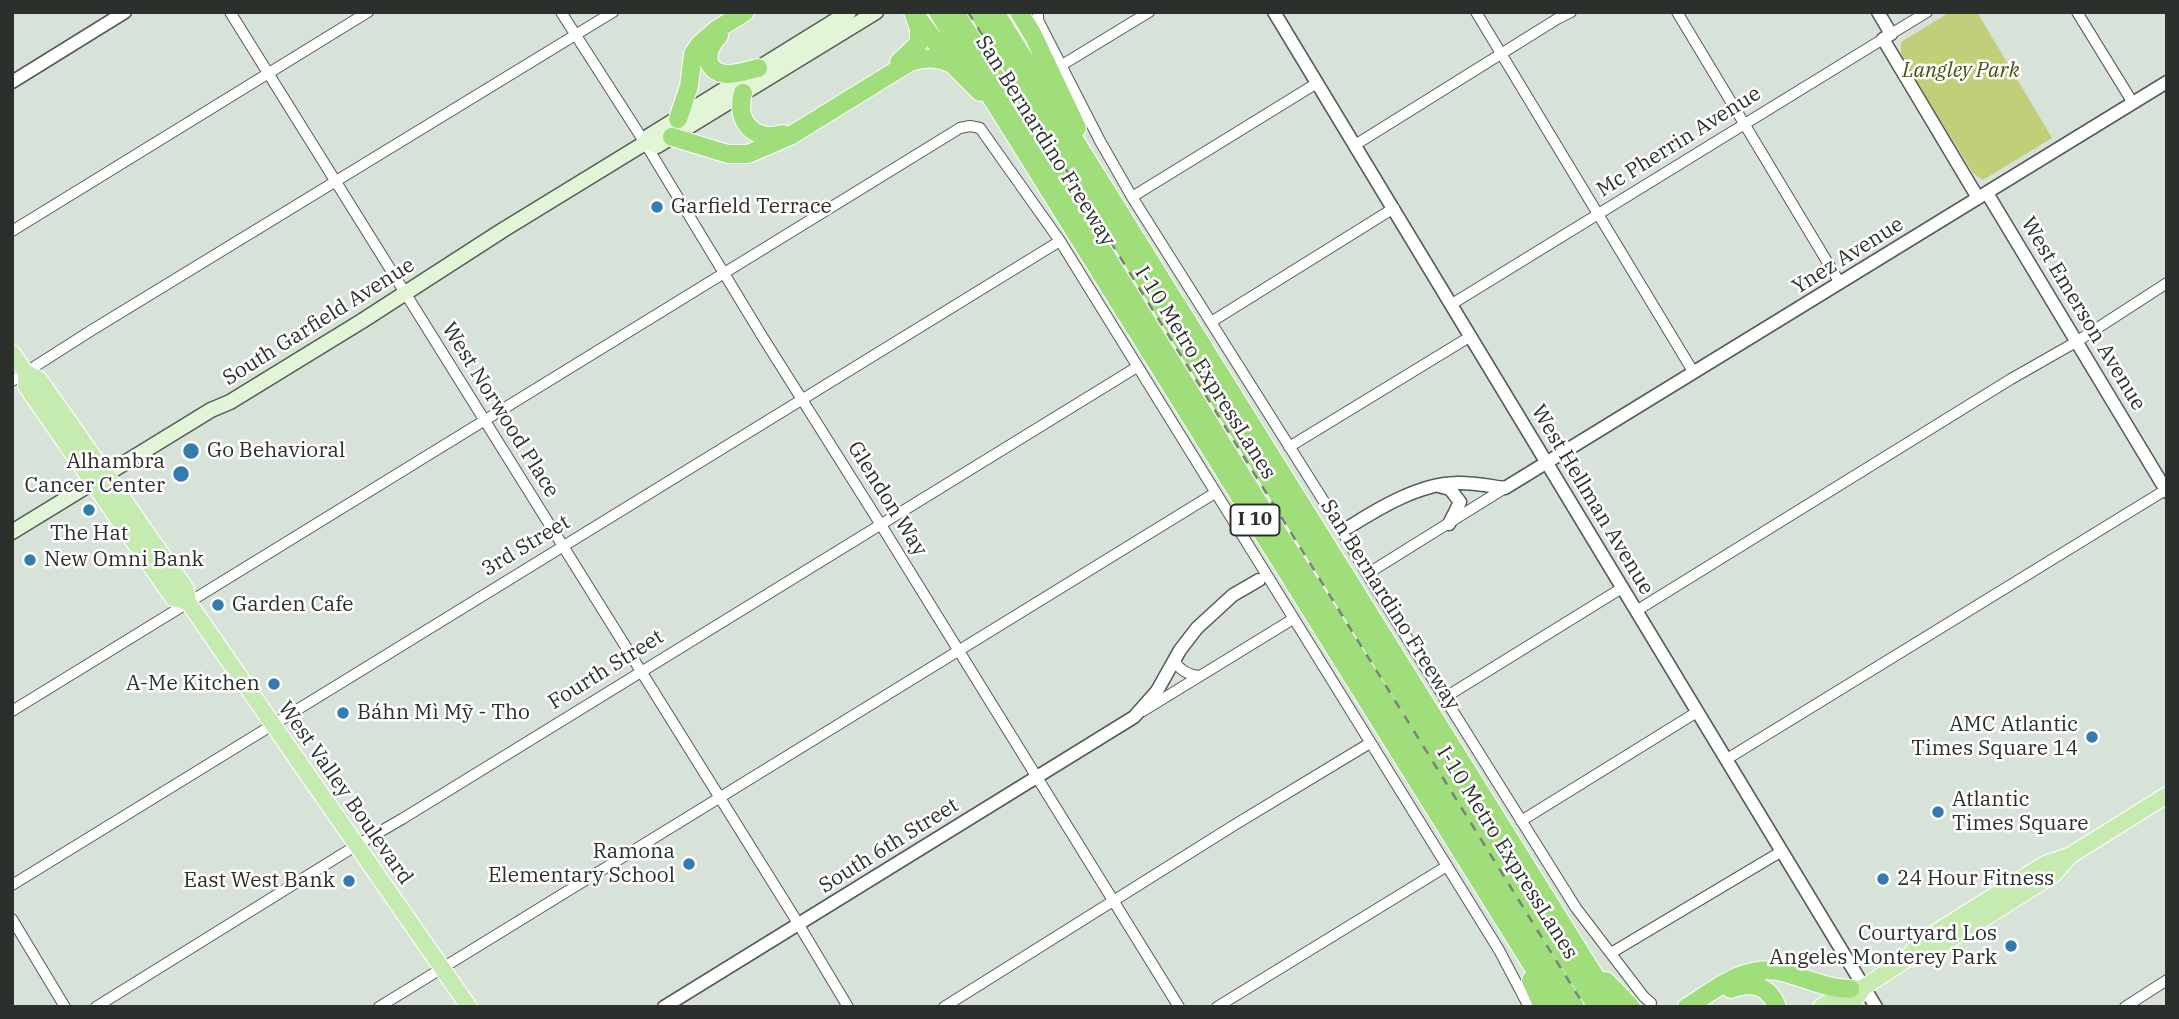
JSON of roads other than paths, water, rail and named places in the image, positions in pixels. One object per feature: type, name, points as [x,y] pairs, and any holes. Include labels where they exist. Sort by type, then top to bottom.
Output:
[{"type":"highway","points":[[678,119],[689,86],[693,54],[716,30],[745,12]]},
{"type":"highway","points":[[755,12],[721,33],[711,44],[708,55],[713,68],[723,74],[758,68]]},
{"type":"highway","points":[[743,93],[740,107],[749,127],[758,135],[770,138],[784,134],[912,51],[919,43],[919,29],[913,12]]},
{"type":"highway","points":[[913,12],[952,64],[1000,112]]},
{"type":"highway","name":"San Bernardino Freeway","points":[[938,12],[1558,1007]]},
{"type":"highway","name":"I-10 Metro ExpressLanes","points":[[955,12],[1575,1007]]},
{"type":"highway","name":"I-10 Metro ExpressLanes","points":[[978,12],[1597,1007]]},
{"type":"highway","name":"San Bernardino Freeway","points":[[995,12],[1614,1007]]},
{"type":"highway","points":[[1019,12],[1074,119],[1088,162]]},
{"type":"highway","points":[[1027,12],[1033,35]]},
{"type":"highway","points":[[672,137],[728,154],[748,154],[790,136],[910,62],[925,57],[937,57],[952,64]]},
{"type":"highway","points":[[1510,928],[1543,1007]]},
{"type":"highway","points":[[1588,965],[1631,1007]]},
{"type":"highway","points":[[1687,1007],[1730,981],[1754,971],[1776,971],[1832,988],[1857,988]]},
{"type":"highway","points":[[1701,1007],[1743,984],[1754,985],[1768,992],[1777,1007]]},
{"type":"main road","name":"South Garfield Avenue","points":[[12,532],[211,410],[248,391],[849,12]]},
{"type":"main road","name":"South Garfield Avenue","points":[[645,143],[657,146],[876,12]]},
{"type":"main road","name":"West Valley Boulevard","points":[[12,353],[19,377],[99,478],[173,598],[188,603],[469,1007]]},
{"type":"main road","points":[[1821,1007],[1907,959],[1924,956],[2053,875],[2071,855],[2167,795]]},
{"type":"main road","points":[[1844,1007],[1855,1000],[1857,988]]},
{"type":"street","points":[[12,82],[125,12]]},
{"type":"street","name":"West Norwood Place","points":[[230,12],[848,1007]]},
{"type":"street","points":[[12,231],[368,12]]},
{"type":"street","name":"Glendon Way","points":[[561,12],[645,143],[1180,1007]]},
{"type":"street","points":[[19,377],[613,12]]},
{"type":"street","points":[[1038,12],[1038,20],[1100,142],[1132,197],[1576,908],[1651,1003]]},
{"type":"street","points":[[1062,65],[1149,12]]},
{"type":"street","name":"West Hellman Avenue","points":[[1274,12],[1782,851],[1857,988],[1876,1007]]},
{"type":"street","points":[[1476,12],[1694,373]]},
{"type":"street","points":[[1355,145],[1571,12]]},
{"type":"street","points":[[1677,12],[1840,283]]},
{"type":"street","name":"West Emerson Avenue","points":[[1878,12],[1887,37],[2166,490]]},
{"type":"street","name":"Mc Pherrin Avenue","points":[[1452,304],[1927,12]]},
{"type":"street","points":[[2077,12],[2133,103]]},
{"type":"street","name":"Ynez Avenue","points":[[1548,463],[2167,82]]},
{"type":"street","points":[[1132,197],[1317,83]]},
{"type":"street","points":[[12,710],[960,128],[971,126],[980,128],[1060,241],[1499,950],[1528,1007]]},
{"type":"street","points":[[1211,322],[1394,208]]},
{"type":"street","name":"3rd Street","points":[[12,885],[1060,241]]},
{"type":"street","points":[[1636,611],[1993,390],[2076,342],[2167,283]]},
{"type":"street","points":[[1289,447],[1471,336]]},
{"type":"street","name":"Fourth Street","points":[[96,1007],[1137,367]]},
{"type":"street","points":[[1367,574],[1548,463]]},
{"type":"street","points":[[1349,527],[1387,505],[1439,486],[1467,483],[1505,488]]},
{"type":"street","points":[[1439,486],[1450,489],[1460,502],[1449,524]]},
{"type":"street","points":[[1727,759],[2166,490]]},
{"type":"street","points":[[379,1007],[1215,494]]},
{"type":"street","name":"South 6th Street","points":[[1134,717],[1157,691],[1180,650],[1219,607],[1259,580]]},
{"type":"street","points":[[1444,698],[1622,588]]},
{"type":"street","name":"South 6th Street","points":[[664,1007],[1293,619]]},
{"type":"street","points":[[1180,650],[1175,662],[1179,668],[1199,676]]},
{"type":"street","points":[[1521,821],[1697,712]]},
{"type":"street","points":[[944,1007],[1370,743]]},
{"type":"street","points":[[1611,953],[1782,851]]},
{"type":"street","points":[[1217,1007],[1447,866]]},
{"type":"street","points":[[12,919],[65,1007]]},
{"type":"street","points":[[2125,1007],[2167,980]]},
{"type":"tunnel","points":[[1259,580],[1349,527]]},
{"type":"railway","points":[[968,12],[1585,1007]]},
{"type":"place","name":"Garfield Terrace","points":[[657,207]]},
{"type":"place","name":"Go Behavioral","points":[[191,451]]},
{"type":"place","name":"Alhambra Cancer Center","points":[[181,474]]},
{"type":"place","name":"The Hat","points":[[89,510]]},
{"type":"place","name":"New Omni Bank","points":[[30,560]]},
{"type":"place","name":"Garden Cafe","points":[[218,605]]},
{"type":"place","name":"A-Me Kitchen","points":[[274,684]]},
{"type":"place","name":"Báhn Mì Mỹ - Tho","points":[[343,713]]},
{"type":"place","name":"AMC Atlantic Times Square 14","points":[[2092,737]]},
{"type":"place","name":"Atlantic Times Square","points":[[1938,812]]},
{"type":"place","name":"Ramona Elementary School","points":[[689,864]]},
{"type":"place","name":"24 Hour Fitness","points":[[1883,879]]},
{"type":"place","name":"East West Bank","points":[[349,881]]},
{"type":"place","name":"Courtyard Los Angeles Monterey Park","points":[[2011,946]]},
{"type":"park label","name":"Langley Park","points":[[1961,71]]}]
